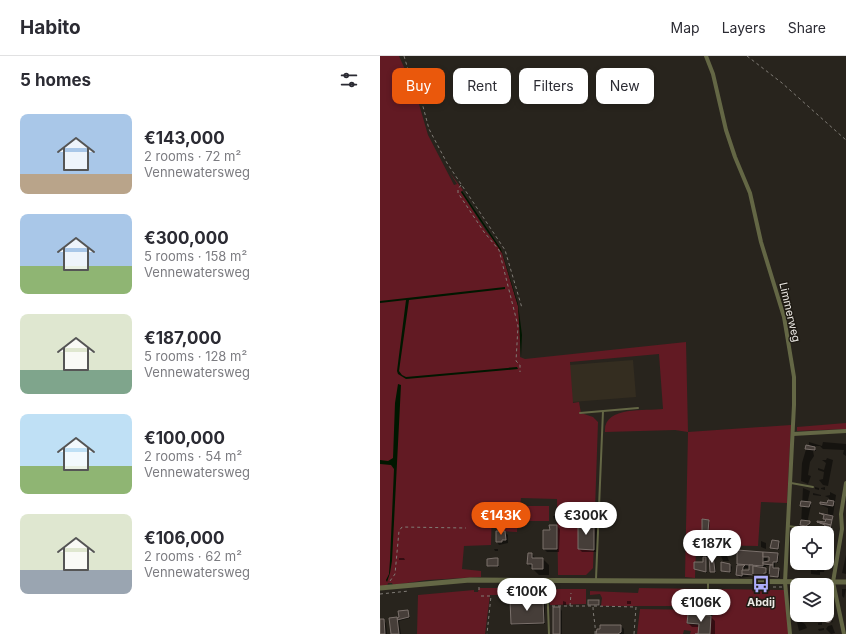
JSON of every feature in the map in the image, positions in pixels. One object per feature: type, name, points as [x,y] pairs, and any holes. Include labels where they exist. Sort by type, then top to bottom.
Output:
[{"type":"street","name":"Limmerweg","points":[[706,56],[713,74],[726,130],[735,157],[750,193],[761,242],[784,317],[794,377],[791,483],[785,585],[790,634]]},
{"type":"street","points":[[793,434],[846,431]]},
{"type":"street","points":[[834,578],[844,529],[841,514],[846,483]]},
{"type":"street","points":[[380,588],[466,580],[546,579],[708,580],[790,585]]},
{"type":"street","points":[[834,582],[846,582]]},
{"type":"street","points":[[834,587],[844,634]]},
{"type":"lane","points":[[580,413],[638,408]]},
{"type":"lane","points":[[596,579],[603,411]]},
{"type":"lane","points":[[791,483],[813,486]]},
{"type":"lane","points":[[546,579],[549,634]]},
{"type":"lane","points":[[708,580],[708,611]]},
{"type":"path","points":[[404,56],[410,76],[421,99],[429,129],[461,185],[505,250],[522,308]]},
{"type":"path","points":[[746,56],[782,83],[846,140]]},
{"type":"path","points":[[461,185],[458,189],[458,193],[484,232],[499,250],[517,322],[516,361],[520,365],[520,372]]},
{"type":"path","points":[[389,588],[388,584],[395,574],[399,530],[402,527],[466,528]]},
{"type":"path","points":[[770,587],[785,585]]},
{"type":"path","points":[[570,606],[571,593]]},
{"type":"path","points":[[481,596],[491,596],[487,634]]},
{"type":"path","points":[[548,606],[636,607],[634,634]]},
{"type":"path","points":[[593,606],[592,619],[596,627],[595,634]]},
{"type":"shaded area","points":[[380,56],[399,56],[404,68],[392,68],[392,104],[419,104],[428,135],[454,185],[457,184],[450,173],[463,190],[461,192],[486,231],[501,249],[518,306],[520,323],[520,357],[525,359],[686,342],[688,432],[675,430],[605,432],[606,424],[611,418],[618,414],[636,410],[663,409],[659,354],[570,362],[573,403],[579,402],[581,413],[593,417],[598,422],[593,568],[586,575],[558,575],[557,499],[521,498],[520,506],[549,506],[549,521],[520,521],[520,507],[518,507],[517,532],[502,531],[502,506],[492,506],[491,545],[464,546],[462,569],[481,571],[481,577],[427,580],[393,585],[392,583],[388,583],[387,586],[380,586]]},
{"type":"shaded area","points":[[462,191],[501,249],[518,304],[522,335],[521,357],[518,306],[502,253],[461,192]]},
{"type":"shaded area","points":[[505,287],[505,289],[409,300],[399,371],[406,377],[517,367],[518,369],[406,379],[398,374],[397,371],[406,300],[380,303],[380,301]]},
{"type":"shaded area","points":[[633,360],[636,397],[572,402],[569,365]]},
{"type":"shaded area","points":[[398,384],[401,385],[392,561],[390,573],[387,582],[386,580],[389,574],[390,560],[394,469],[391,465],[380,464],[380,460],[388,461],[393,458],[395,403]]},
{"type":"shaded area","points":[[846,423],[846,429],[797,431],[797,427]]},
{"type":"shaded area","points":[[791,425],[787,503],[761,502],[758,546],[708,545],[708,547],[696,547],[695,578],[685,577],[688,432]]},
{"type":"shaded area","points":[[479,588],[536,588],[536,595],[490,595],[485,634],[417,634],[418,595],[474,590],[474,592],[478,592]]},
{"type":"shaded area","points":[[639,588],[701,589],[701,594],[706,597],[706,602],[701,606],[601,606],[602,598],[600,594],[590,595],[590,591],[638,593]]},
{"type":"shaded area","points":[[550,589],[586,589],[586,604],[550,605]]},
{"type":"shaded area","points":[[717,589],[784,590],[789,634],[709,634],[710,619],[713,615],[711,598],[716,594]]},
{"type":"shaded area","points":[[640,609],[700,610],[702,615],[688,614],[687,624],[699,625],[699,634],[690,634],[691,631],[684,630],[683,634],[637,634]]},
{"type":"building","points":[[806,445],[815,447],[815,450],[805,449]]},
{"type":"building","points":[[828,500],[834,501],[833,506],[820,504],[820,502],[827,503]]},
{"type":"building","points":[[801,501],[811,502],[809,507],[800,506]]},
{"type":"building","points":[[819,513],[833,516],[832,520],[823,519],[824,515]]},
{"type":"building","points":[[702,519],[709,520],[708,532],[702,531]]},
{"type":"building","points":[[826,519],[832,520],[831,525],[817,522],[825,522]]},
{"type":"building","points":[[801,520],[810,521],[810,523],[806,526],[800,525]]},
{"type":"building","points":[[817,522],[831,525],[825,525]]},
{"type":"building","points":[[578,523],[594,523],[594,550],[578,549]]},
{"type":"building","points":[[549,525],[557,525],[557,549],[543,549],[543,530],[550,530]]},
{"type":"building","points":[[496,531],[505,531],[506,540],[496,542]]},
{"type":"building","points":[[772,540],[779,541],[778,549],[770,548]]},
{"type":"building","points":[[737,550],[763,552],[763,566],[737,564]]},
{"type":"building","points":[[763,552],[778,553],[777,562],[773,562],[773,565],[763,564],[763,562],[769,561],[769,557],[763,557]]},
{"type":"building","points":[[528,553],[532,553],[532,558],[543,558],[543,569],[532,569],[532,564],[527,564]]},
{"type":"building","points":[[709,555],[713,555],[715,572],[710,572]]},
{"type":"building","points":[[703,557],[706,557],[706,572],[694,569],[694,562],[703,562]]},
{"type":"building","points":[[498,558],[498,566],[487,566],[487,559]]},
{"type":"building","points":[[721,562],[730,564],[730,572],[721,571]]},
{"type":"building","points":[[737,565],[745,565],[743,567],[742,576],[736,575]]},
{"type":"building","points":[[749,565],[753,565],[753,575],[742,574],[742,570],[749,570]]},
{"type":"building","points":[[770,565],[773,565],[773,568],[779,568],[778,577],[769,576]]},
{"type":"building","points":[[753,566],[766,568],[766,573],[764,573],[764,576],[753,576]]},
{"type":"building","points":[[543,599],[544,623],[511,624],[510,600]]},
{"type":"building","points":[[588,600],[599,600],[599,605],[588,605]]},
{"type":"building","points":[[553,607],[560,607],[560,634],[553,634]]},
{"type":"building","points":[[408,610],[409,617],[397,620],[399,617],[398,611]]},
{"type":"building","points":[[688,614],[711,616],[710,634],[698,634],[699,624],[687,623]]},
{"type":"building","points":[[397,617],[399,634],[391,634],[389,618]]},
{"type":"building","points":[[380,619],[384,619],[385,634],[380,634]]},
{"type":"building","points":[[600,625],[621,625],[621,632],[618,634],[596,634],[597,629],[600,629]]},
{"type":"place","name":"Abdij","points":[[761,584]]}]
